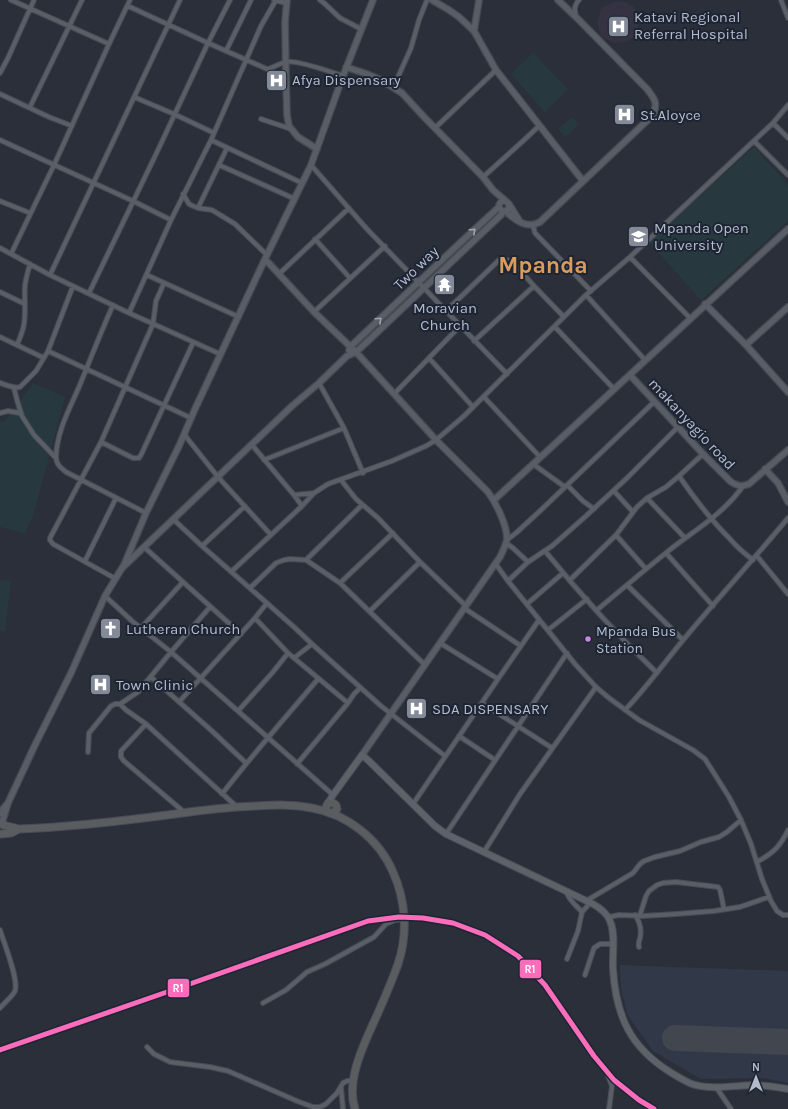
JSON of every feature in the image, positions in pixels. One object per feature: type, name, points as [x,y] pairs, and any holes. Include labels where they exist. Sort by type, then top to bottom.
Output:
[{"type":"highway","points":[[0,834],[11,833],[19,830],[80,825],[274,804],[313,808],[331,808],[347,820],[373,842],[383,854],[390,866],[400,895],[404,919],[403,944],[398,963],[380,1011],[365,1042],[356,1069],[352,1091],[355,1109]]},
{"type":"highway","points":[[2,823],[19,830]]},
{"type":"highway","points":[[0,834],[4,829],[2,823]]},
{"type":"main road","points":[[331,808],[335,792],[362,756],[435,826],[446,834],[599,907],[609,917],[613,944],[614,983],[623,1022],[637,1044],[657,1064],[684,1080],[699,1086],[763,1086],[788,1089]]},
{"type":"street","points":[[11,0],[109,44]]},
{"type":"street","points":[[0,73],[34,0]]},
{"type":"street","points":[[30,107],[82,0]]},
{"type":"street","points":[[11,254],[54,166],[130,0]]},
{"type":"street","points":[[50,275],[180,0]]},
{"type":"street","points":[[89,293],[230,0]]},
{"type":"street","points":[[226,51],[251,0]]},
{"type":"street","points":[[129,313],[183,194],[211,140],[261,26],[275,0],[287,2],[285,22],[287,115],[289,126],[298,137],[317,149]]},
{"type":"street","points":[[320,0],[340,18],[361,29]]},
{"type":"street","points":[[2,823],[8,803],[71,673],[105,596],[122,568],[220,354],[311,166],[346,67],[373,0]]},
{"type":"street","points":[[394,86],[411,48],[419,20],[427,0]]},
{"type":"street","points":[[432,0],[464,21],[474,31],[496,70],[583,181]]},
{"type":"street","points":[[474,31],[479,0]]},
{"type":"street","points":[[493,190],[502,209],[520,222],[533,226],[540,222],[653,115],[656,108],[655,98],[647,89],[566,6],[558,0]]},
{"type":"street","points":[[781,0],[788,18]]},
{"type":"street","points":[[566,6],[578,2]]},
{"type":"street","points":[[576,17],[574,10],[578,2]]},
{"type":"street","points":[[128,6],[286,78]]},
{"type":"street","points":[[464,21],[476,18]]},
{"type":"street","points":[[267,69],[286,62],[301,64],[343,76]]},
{"type":"street","points":[[346,67],[367,74],[394,86],[408,98],[425,118],[483,177],[493,190],[508,203],[520,222]]},
{"type":"street","points":[[435,128],[496,70]]},
{"type":"street","points":[[0,94],[72,126]]},
{"type":"street","points":[[134,97],[214,133]]},
{"type":"street","points":[[231,572],[314,493],[328,484],[363,473],[417,451],[436,440],[464,416],[586,295],[630,257],[773,123],[788,105]]},
{"type":"street","points":[[261,119],[291,129]]},
{"type":"street","points":[[773,123],[788,138]]},
{"type":"street","points":[[483,177],[539,126]]},
{"type":"street","points":[[0,140],[171,220]]},
{"type":"street","points":[[211,140],[280,171],[302,183]]},
{"type":"street","points":[[754,141],[788,176]]},
{"type":"street","points":[[198,208],[227,148]]},
{"type":"street","points":[[219,164],[295,199]]},
{"type":"street","points":[[311,166],[366,228],[385,246],[506,374]]},
{"type":"street","points":[[183,194],[189,204],[198,208],[212,210],[235,224],[314,312],[356,352],[436,440],[488,492],[494,500],[505,527],[506,542],[495,563],[362,756]]},
{"type":"street","points":[[0,201],[30,213]]},
{"type":"street","points":[[496,220],[502,209],[503,201],[508,203]]},
{"type":"street","points":[[502,209],[509,208],[508,203]]},
{"type":"street","points":[[279,274],[349,208]]},
{"type":"street","name":"Two way","points":[[350,347],[461,242],[502,209]]},
{"type":"street","points":[[122,568],[292,406],[347,356],[356,352],[496,220],[501,216],[511,216]]},
{"type":"street","points":[[533,226],[535,233],[591,291]]},
{"type":"street","points":[[494,500],[788,229]]},
{"type":"street","points":[[316,239],[350,278]]},
{"type":"street","points":[[314,312],[385,246]]},
{"type":"street","points":[[0,248],[50,275],[193,343],[220,354]]},
{"type":"street","points":[[630,257],[690,318]]},
{"type":"street","points":[[446,311],[499,260],[507,260],[512,262],[564,317]]},
{"type":"street","points":[[17,344],[24,324],[26,279],[30,264]]},
{"type":"street","points":[[147,275],[239,317]]},
{"type":"street","points":[[116,579],[53,544],[50,538],[101,442],[153,324],[156,302],[164,283]]},
{"type":"street","points":[[0,383],[14,388],[20,387],[36,371],[48,351],[73,286]]},
{"type":"street","points":[[474,341],[534,286]]},
{"type":"street","points":[[0,292],[25,304]]},
{"type":"street","points":[[586,295],[645,360]]},
{"type":"street","points":[[705,304],[787,388]]},
{"type":"street","points":[[56,458],[64,419],[113,305]]},
{"type":"street","points":[[746,345],[788,307]]},
{"type":"street","points":[[394,394],[460,326]]},
{"type":"street","points":[[555,327],[614,389]]},
{"type":"street","points":[[0,337],[44,358]]},
{"type":"street","points":[[101,442],[133,458],[139,458],[141,456],[193,343]]},
{"type":"street","points":[[347,356],[350,347]]},
{"type":"street","points":[[48,351],[191,418]]},
{"type":"street","points":[[429,358],[473,407]]},
{"type":"street","name":"makanyagio road","points":[[630,375],[702,454],[734,484],[743,486],[749,484],[788,450]]},
{"type":"street","points":[[319,383],[344,428],[363,473]]},
{"type":"street","points":[[14,388],[20,413],[34,435],[56,458],[60,468],[146,513]]},
{"type":"street","points":[[484,396],[540,457]]},
{"type":"street","points":[[506,542],[654,402]]},
{"type":"street","points":[[0,413],[8,411],[20,413]]},
{"type":"street","points":[[508,581],[528,562],[546,551],[614,491],[678,427]]},
{"type":"street","points":[[264,460],[344,428]]},
{"type":"street","points":[[185,435],[218,477],[271,535]]},
{"type":"street","points":[[252,445],[302,506]]},
{"type":"street","points":[[570,580],[616,535],[637,507],[647,498],[666,487],[702,454]]},
{"type":"street","points":[[533,464],[566,486],[594,509]]},
{"type":"street","points":[[766,469],[778,483],[788,502]]},
{"type":"street","points":[[679,476],[711,519],[753,560]]},
{"type":"street","points":[[341,480],[356,500],[378,518],[465,607],[521,646]]},
{"type":"street","points":[[597,610],[666,553],[711,519],[736,496],[743,486]]},
{"type":"street","points":[[614,491],[633,512]]},
{"type":"street","points":[[294,495],[314,493]]},
{"type":"street","points":[[85,561],[116,498]]},
{"type":"street","points":[[647,498],[685,538]]},
{"type":"street","points":[[306,560],[362,505]]},
{"type":"street","points":[[202,546],[245,506]]},
{"type":"street","points":[[625,710],[637,698],[683,640],[788,518]]},
{"type":"street","points":[[173,519],[360,688],[445,756]]},
{"type":"street","points":[[340,583],[393,533]]},
{"type":"street","points":[[616,535],[646,569]]},
{"type":"street","points":[[506,542],[528,562]]},
{"type":"street","points":[[144,547],[182,583],[241,634]]},
{"type":"street","points":[[546,551],[563,573],[657,673]]},
{"type":"street","points":[[666,553],[713,606]]},
{"type":"street","points":[[756,556],[788,594]]},
{"type":"street","points":[[250,588],[276,563],[290,559],[306,560],[340,583],[424,665]]},
{"type":"street","points":[[370,611],[420,562]]},
{"type":"street","points":[[495,563],[539,620],[596,687],[639,720],[700,755],[709,765],[740,820],[751,844],[769,897],[777,911],[783,915],[788,915]]},
{"type":"street","points":[[527,604],[563,573]]},
{"type":"street","points":[[141,628],[182,583]]},
{"type":"street","points":[[627,585],[683,640]]},
{"type":"street","points":[[105,596],[171,652],[297,764],[335,792]]},
{"type":"street","points":[[548,630],[587,599]]},
{"type":"street","points":[[179,702],[267,603]]},
{"type":"street","points":[[88,752],[88,736],[91,729],[111,706],[120,704],[138,692],[210,607]]},
{"type":"street","points":[[255,618],[288,653],[348,703]]},
{"type":"street","points":[[413,804],[539,620]]},
{"type":"street","points":[[440,643],[498,678]]},
{"type":"street","points":[[294,658],[312,644]]},
{"type":"street","points":[[238,711],[288,653]]},
{"type":"street","points":[[446,834],[567,654]]},
{"type":"street","points":[[151,677],[246,763]]},
{"type":"street","points":[[222,794],[246,763],[318,679]]},
{"type":"street","points":[[484,852],[520,794],[596,687]]},
{"type":"street","points":[[297,764],[360,688]]},
{"type":"street","points":[[482,703],[552,748]]},
{"type":"street","points":[[120,704],[146,724],[237,807]]},
{"type":"street","points":[[146,724],[121,751],[121,757],[185,813]]},
{"type":"street","points":[[459,736],[495,760]]},
{"type":"street","points":[[0,813],[8,803]]},
{"type":"street","points":[[567,958],[578,931],[582,912],[588,902],[632,873],[644,861],[680,851],[701,842],[719,837],[740,820]]},
{"type":"street","points":[[757,862],[774,851],[788,830]]},
{"type":"street","points":[[639,947],[638,943],[641,926],[637,915],[646,896],[652,888],[663,883],[676,882],[718,887],[724,909]]},
{"type":"street","points":[[566,891],[567,896],[572,903],[582,912]]},
{"type":"street","points":[[609,917],[619,915],[676,914],[714,911],[740,906],[769,897]]},
{"type":"street","points":[[263,1003],[286,990],[307,972],[325,964],[374,937],[386,924],[395,920],[404,919]]},
{"type":"street","points":[[0,930],[14,974],[16,986],[14,993],[2,1003],[0,1008]]},
{"type":"street","points":[[585,975],[594,948],[600,944],[613,944]]},
{"type":"street","points":[[147,1047],[154,1054],[170,1062],[228,1071],[297,1102],[313,1107],[320,1107],[326,1104],[337,1093],[344,1082],[353,1081]]},
{"type":"street","points":[[608,1076],[612,1083],[609,1109]]},
{"type":"street","points":[[341,1087],[343,1109]]},
{"type":"street","points":[[715,1087],[731,1109]]},
{"type":"shaded area","name":"Katavi Regional Referral Hospital","points":[[617,1],[626,2],[634,7],[639,21],[638,29],[634,37],[625,42],[614,43],[601,36],[597,22],[602,7]]},
{"type":"shaded area","points":[[533,53],[568,89],[545,112],[511,74]]},
{"type":"shaded area","points":[[572,117],[579,125],[565,137],[558,129]]},
{"type":"shaded area","points":[[754,147],[788,185],[788,221],[701,300],[649,242]]},
{"type":"shaded area","points":[[33,383],[65,397],[33,516],[25,533],[0,527],[0,421],[4,422]]},
{"type":"shaded area","points":[[0,580],[11,581],[5,632],[0,631]]},
{"type":"shaded area","points":[[620,965],[788,971],[788,1083],[764,1078],[701,1079],[653,1051],[628,1016],[621,988]]},
{"type":"runway","points":[[675,1038],[788,1042]]},
{"type":"transit line","name":"R1","points":[[0,1050],[368,921],[399,917],[423,918],[453,923],[485,935],[518,956],[545,985],[594,1056],[614,1080],[639,1100],[654,1109]]},
{"type":"place","name":"Katavi Regional Referral Hospital","points":[[618,26]]},
{"type":"place","name":"Afya Dispensary","points":[[277,80]]},
{"type":"place","name":"St.Aloyce","points":[[624,115]]},
{"type":"place","name":"Mpanda Open University","points":[[638,237]]},
{"type":"place","name":"Moravian Church","points":[[445,285]]},
{"type":"place","name":"Lutheran Church","points":[[111,629]]},
{"type":"place","name":"Mpanda Bus Station","points":[[588,639]]},
{"type":"place","name":"Town Clinic","points":[[101,685]]},
{"type":"place","name":"SDA DISPENSARY","points":[[417,709]]},
{"type":"district","name":"Mpanda","points":[[543,265]]}]
